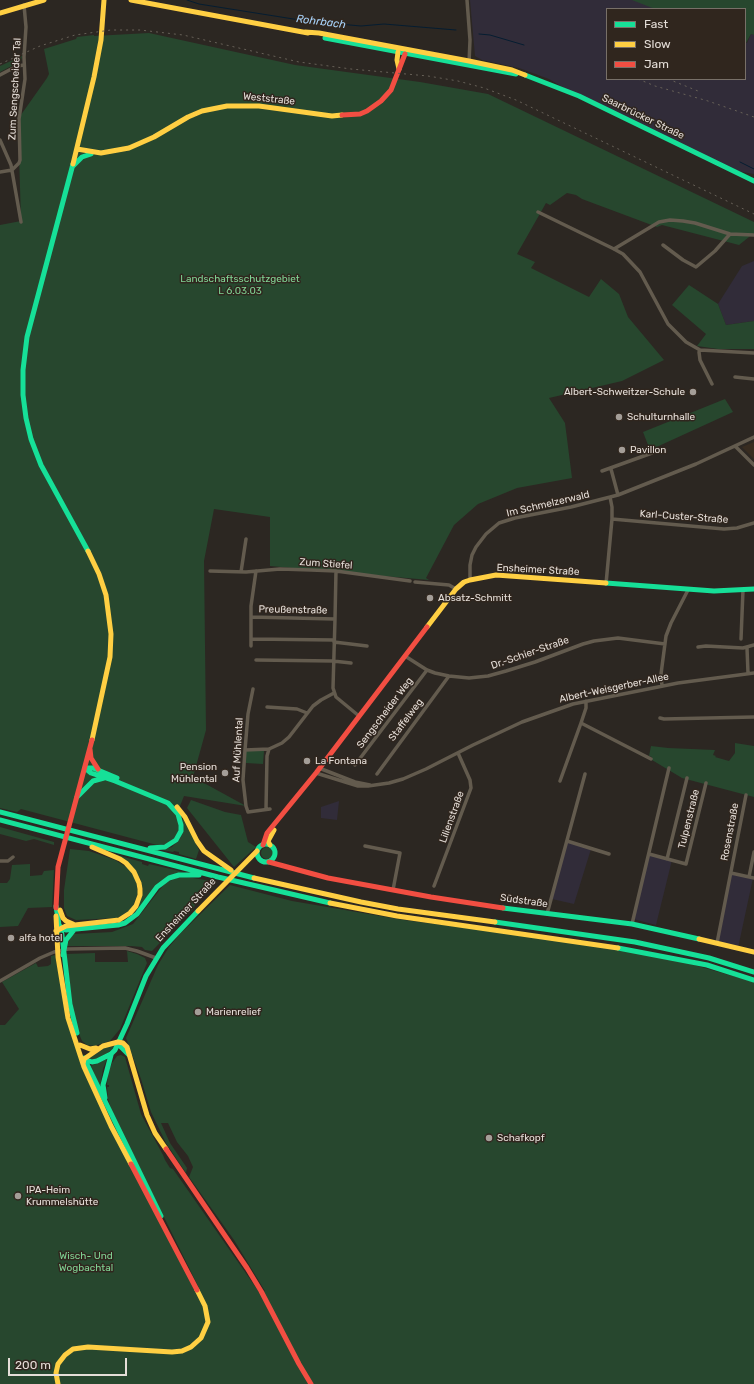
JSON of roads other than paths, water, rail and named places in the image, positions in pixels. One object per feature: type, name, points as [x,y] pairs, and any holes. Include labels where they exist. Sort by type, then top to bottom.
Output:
[{"type":"main road","points":[[0,13],[31,2],[44,0]]},
{"type":"main road","points":[[58,1384],[56,1373],[58,1364],[65,1354],[73,1349],[88,1347],[177,1351],[191,1347],[201,1338],[208,1322],[206,1311],[175,1248],[155,1202],[82,1058],[68,1018],[58,957],[58,908],[62,851],[90,749],[110,658],[110,614],[106,595],[96,566],[41,465],[31,439],[23,395],[24,358],[27,337],[72,169],[96,70],[101,40],[104,0]]},
{"type":"main road","name":"Saarbrücker Straße","points":[[131,0],[469,63]]},
{"type":"main road","points":[[400,50],[406,54]]},
{"type":"main road","name":"Weststraße","points":[[399,69],[397,60],[400,50]]},
{"type":"main road","name":"Saarbrücker Straße","points":[[406,54],[512,70],[551,84],[579,96],[754,181]]},
{"type":"main road","name":"Weststraße","points":[[77,149],[94,153],[119,151],[134,147],[154,137],[188,116],[202,111],[227,106],[259,106],[332,116],[360,114],[375,106],[386,96],[394,84],[406,54]]},
{"type":"main road","points":[[72,169],[82,157],[94,153]]},
{"type":"main road","name":"Ensheimer Straße","points":[[270,845],[268,841],[271,834],[302,790],[456,588],[470,577],[496,575],[688,590],[714,591],[754,589]]},
{"type":"main road","points":[[90,749],[91,758],[99,770]]},
{"type":"main road","points":[[85,768],[99,770],[169,801],[181,812],[197,841],[210,857],[226,867],[252,877]]},
{"type":"main road","points":[[85,768],[91,773],[115,781],[168,803],[178,814],[181,825],[181,831],[176,840],[169,846],[160,848],[149,848],[103,839]]},
{"type":"main road","points":[[77,797],[93,781],[104,778]]},
{"type":"main road","name":"Ensheimer Straße","points":[[264,845],[267,833],[302,790]]},
{"type":"main road","points":[[0,812],[221,870],[326,895],[398,908],[576,932],[635,942],[698,955],[754,972]]},
{"type":"main road","points":[[0,820],[218,877],[360,910],[649,952],[707,965],[754,980]]},
{"type":"main road","points":[[58,930],[114,921],[123,918],[134,910],[139,900],[140,883],[134,872],[126,863],[120,859],[72,839]]},
{"type":"main road","points":[[270,845],[274,848],[275,856],[269,862],[263,862],[258,854],[261,846],[270,845]]},
{"type":"main road","name":"Ensheimer Straße","points":[[108,1110],[103,1085],[111,1054],[127,1024],[146,976],[156,958],[171,938],[221,886],[247,860],[258,854]]},
{"type":"main road","name":"Südstraße","points":[[275,856],[292,868]]},
{"type":"main road","name":"Südstraße","points":[[269,862],[328,878],[431,897],[547,914],[632,924],[754,952]]},
{"type":"main road","points":[[58,908],[63,918],[74,927],[113,927],[125,923],[138,914],[157,887],[169,878],[185,875],[218,877]]},
{"type":"main road","points":[[63,955],[66,940],[74,927]]},
{"type":"main road","points":[[58,930],[70,1004],[84,1067],[111,1126],[151,1205],[175,1248]]},
{"type":"main road","points":[[80,1045],[90,1049],[118,1042],[120,1046],[130,1055],[147,1115],[155,1133],[247,1268],[311,1384]]},
{"type":"main road","points":[[82,1058],[98,1048]]},
{"type":"main road","points":[[82,1058],[92,1062],[111,1054]]},
{"type":"street","points":[[467,0],[470,40],[469,63]]},
{"type":"street","name":"Zum Sengscheider Tal","points":[[12,170],[20,160],[19,119],[25,84],[24,48],[26,27],[24,5]]},
{"type":"street","points":[[0,75],[17,66],[24,65]]},
{"type":"street","points":[[0,140],[10,161],[21,222]]},
{"type":"street","points":[[0,172],[12,170]]},
{"type":"street","points":[[538,212],[624,254],[640,272],[673,331],[686,342],[700,350],[754,352]]},
{"type":"street","points":[[614,249],[664,221],[683,221],[730,234],[754,235]]},
{"type":"street","points":[[663,245],[683,260],[696,267],[715,251],[730,234]]},
{"type":"street","points":[[700,350],[700,360],[712,384]]},
{"type":"street","points":[[735,378],[754,379]]},
{"type":"street","name":"Im Schmelzerwald","points":[[470,577],[469,571],[471,560],[476,547],[486,534],[506,520],[571,507],[610,497],[670,475],[754,437]]},
{"type":"street","points":[[735,446],[754,465]]},
{"type":"street","points":[[602,471],[652,453]]},
{"type":"street","points":[[611,469],[618,494]]},
{"type":"street","points":[[606,584],[612,519],[610,497]]},
{"type":"street","name":"Karl-Custer-Straße","points":[[612,519],[724,529],[754,524]]},
{"type":"street","points":[[241,572],[246,538]]},
{"type":"street","name":"Zum Stiefel","points":[[210,571],[241,572],[280,569],[336,571],[410,581]]},
{"type":"street","points":[[252,646],[251,617],[256,571]]},
{"type":"street","name":"Preußenstraße","points":[[334,693],[333,661],[336,571]]},
{"type":"street","points":[[416,582],[449,585],[456,588]]},
{"type":"street","points":[[662,686],[661,674],[665,644],[671,623],[688,590]]},
{"type":"street","points":[[741,639],[743,590]]},
{"type":"street","name":"Preußenstraße","points":[[251,617],[335,619]]},
{"type":"street","name":"Dr.-Schier-Straße","points":[[405,656],[427,670],[449,676],[469,678],[495,674],[535,662],[594,641],[618,638],[665,644]]},
{"type":"street","points":[[252,639],[334,641],[367,646]]},
{"type":"street","points":[[698,647],[747,648],[754,645]]},
{"type":"street","points":[[747,648],[748,673]]},
{"type":"street","points":[[256,660],[333,661],[352,663]]},
{"type":"street","name":"Sengscheider Weg","points":[[355,765],[427,670]]},
{"type":"street","name":"Albert-Weisgerber-Allee","points":[[317,770],[358,786],[389,783],[403,779],[426,769],[522,722],[554,710],[586,701],[662,686],[754,672]]},
{"type":"street","name":"Staffelweg","points":[[377,774],[449,676]]},
{"type":"street","name":"Auf Mühlental","points":[[253,689],[248,714],[243,780],[248,812],[268,809],[267,756],[269,749]]},
{"type":"street","points":[[245,750],[269,749],[278,746],[285,741],[307,713],[317,703],[334,693],[358,716]]},
{"type":"street","points":[[560,781],[586,708],[586,701]]},
{"type":"street","points":[[267,708],[297,709],[307,713]]},
{"type":"street","points":[[660,718],[754,717]]},
{"type":"street","points":[[581,723],[650,760]]},
{"type":"street","name":"Lilienstraße","points":[[434,886],[471,788],[470,780],[458,752]]},
{"type":"street","points":[[632,924],[668,768]]},
{"type":"street","points":[[547,914],[585,774]]},
{"type":"street","name":"Tulpenstraße","points":[[667,859],[688,778]]},
{"type":"street","name":"Tulpenstraße","points":[[649,854],[686,864],[706,783]]},
{"type":"street","name":"Rosenstraße","points":[[717,943],[746,795]]},
{"type":"street","points":[[567,841],[608,854]]},
{"type":"street","points":[[365,846],[400,854],[393,890]]},
{"type":"street","points":[[749,877],[754,852]]},
{"type":"street","points":[[0,861],[6,861],[13,858]]},
{"type":"street","name":"Rosenstraße","points":[[731,873],[754,878]]},
{"type":"street","points":[[0,980],[22,965],[54,952],[76,949],[125,948],[156,958]]},
{"type":"waterway","name":"Rohrbach","points":[[187,0],[199,4],[306,21],[361,26],[384,24],[456,30]]},
{"type":"waterway","name":"Rohrbach","points":[[479,34],[490,35],[524,45]]},
{"type":"waterway","name":"Rohrbach","points":[[740,162],[754,169]]},
{"type":"railway","points":[[0,64],[40,46],[75,35],[111,30],[140,30],[183,35],[299,62],[351,69],[428,76],[458,81],[484,88],[516,100],[754,214]]},
{"type":"railway","points":[[640,80],[754,117]]},
{"type":"railway","points":[[670,80],[698,91]]},
{"type":"place","name":"Albert-Schweitzer-Schule","points":[[693,392]]},
{"type":"place","name":"Schulturnhalle","points":[[619,417]]},
{"type":"place","name":"Pavillon","points":[[622,450]]},
{"type":"place","name":"Absatz-Schmitt","points":[[430,598]]},
{"type":"place","name":"La Fontana","points":[[307,761]]},
{"type":"place","name":"Pension Mühlental","points":[[225,773]]},
{"type":"place","name":"alfa hotel","points":[[11,938]]},
{"type":"place","name":"Marienrelief","points":[[198,1012]]},
{"type":"place","name":"Schafkopf","points":[[489,1138]]},
{"type":"place","name":"IPA-Heim Krummelshütte","points":[[18,1196]]},
{"type":"park label","name":"Landschaftsschutzgebiet L 6.03.03","points":[[240,284]]},
{"type":"park label","name":"Wisch- Und Wogbachtal","points":[[86,1262]]}]
